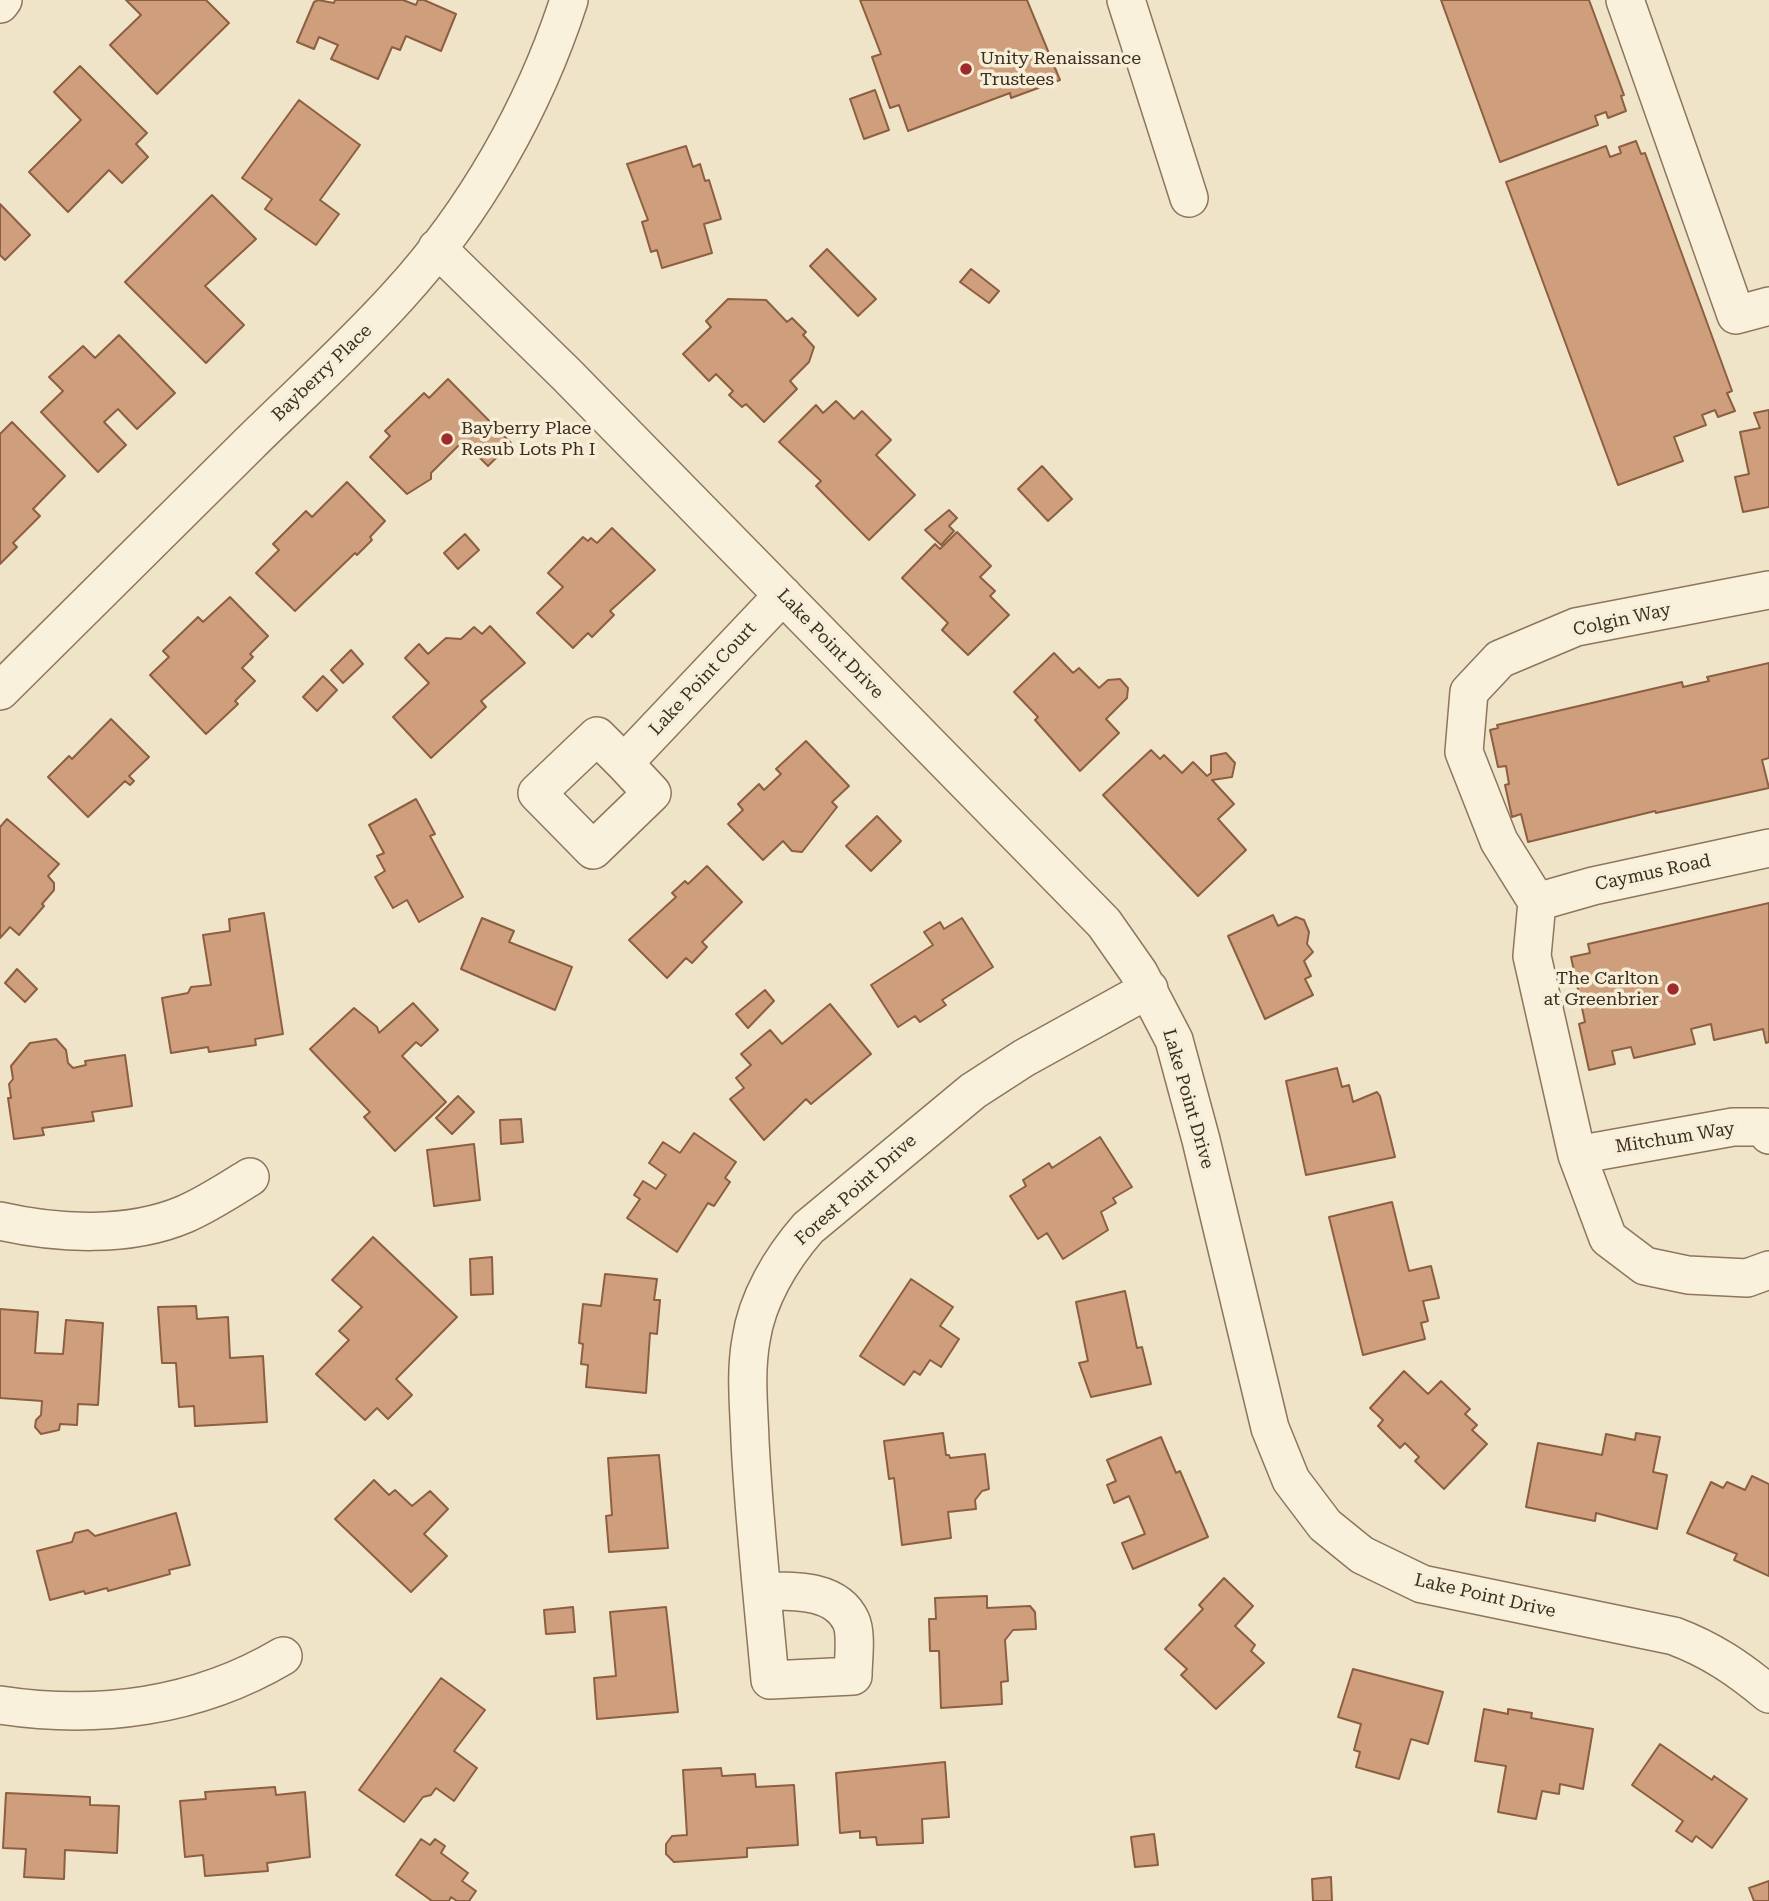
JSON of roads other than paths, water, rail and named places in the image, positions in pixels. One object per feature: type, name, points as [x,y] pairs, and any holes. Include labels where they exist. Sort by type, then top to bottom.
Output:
[{"type":"street","name":"Bayberry Place","points":[[0,691],[277,416],[323,375],[401,294],[438,248],[499,159],[529,100],[569,0]]},
{"type":"street","points":[[1126,0],[1189,198]]},
{"type":"street","points":[[1625,0],[1736,315],[1769,306]]},
{"type":"street","name":"Lake Point Drive","points":[[438,248],[567,375],[1104,923],[1149,989],[1174,1040],[1198,1127],[1270,1428],[1291,1480],[1325,1525],[1362,1555],[1422,1584],[1674,1636],[1705,1647],[1730,1662],[1769,1694]]},
{"type":"street","name":"Colgin Way","points":[[1537,902],[1499,841],[1464,752],[1469,692],[1500,659],[1576,627],[1769,590]]},
{"type":"street","name":"Lake Point Court","points":[[624,764],[782,595]]},
{"type":"street","name":"Caymus Road","points":[[1537,902],[1593,886],[1769,848]]},
{"type":"street","points":[[1537,902],[1532,956],[1577,1155],[1608,1238],[1644,1266],[1688,1275],[1746,1278],[1769,1270]]},
{"type":"street","name":"Forest Point Drive","points":[[762,1591],[747,1378],[751,1339],[761,1302],[791,1248],[808,1228],[972,1091],[1024,1058],[1149,989]]},
{"type":"street","name":"Mitchum Way","points":[[1577,1155],[1733,1127],[1764,1127],[1769,1135]]},
{"type":"street","points":[[0,1221],[28,1228],[85,1231],[133,1228],[182,1215],[250,1177]]},
{"type":"street","points":[[0,1705],[96,1711],[169,1703],[248,1676],[283,1656]]},
{"type":"place","name":"Unity Renaissance Trustees","points":[[966,69]]},
{"type":"place","name":"Bayberry Place Resub Lots Ph I","points":[[447,439]]},
{"type":"place","name":"The Carlton at Greenbrier","points":[[1673,989]]}]
